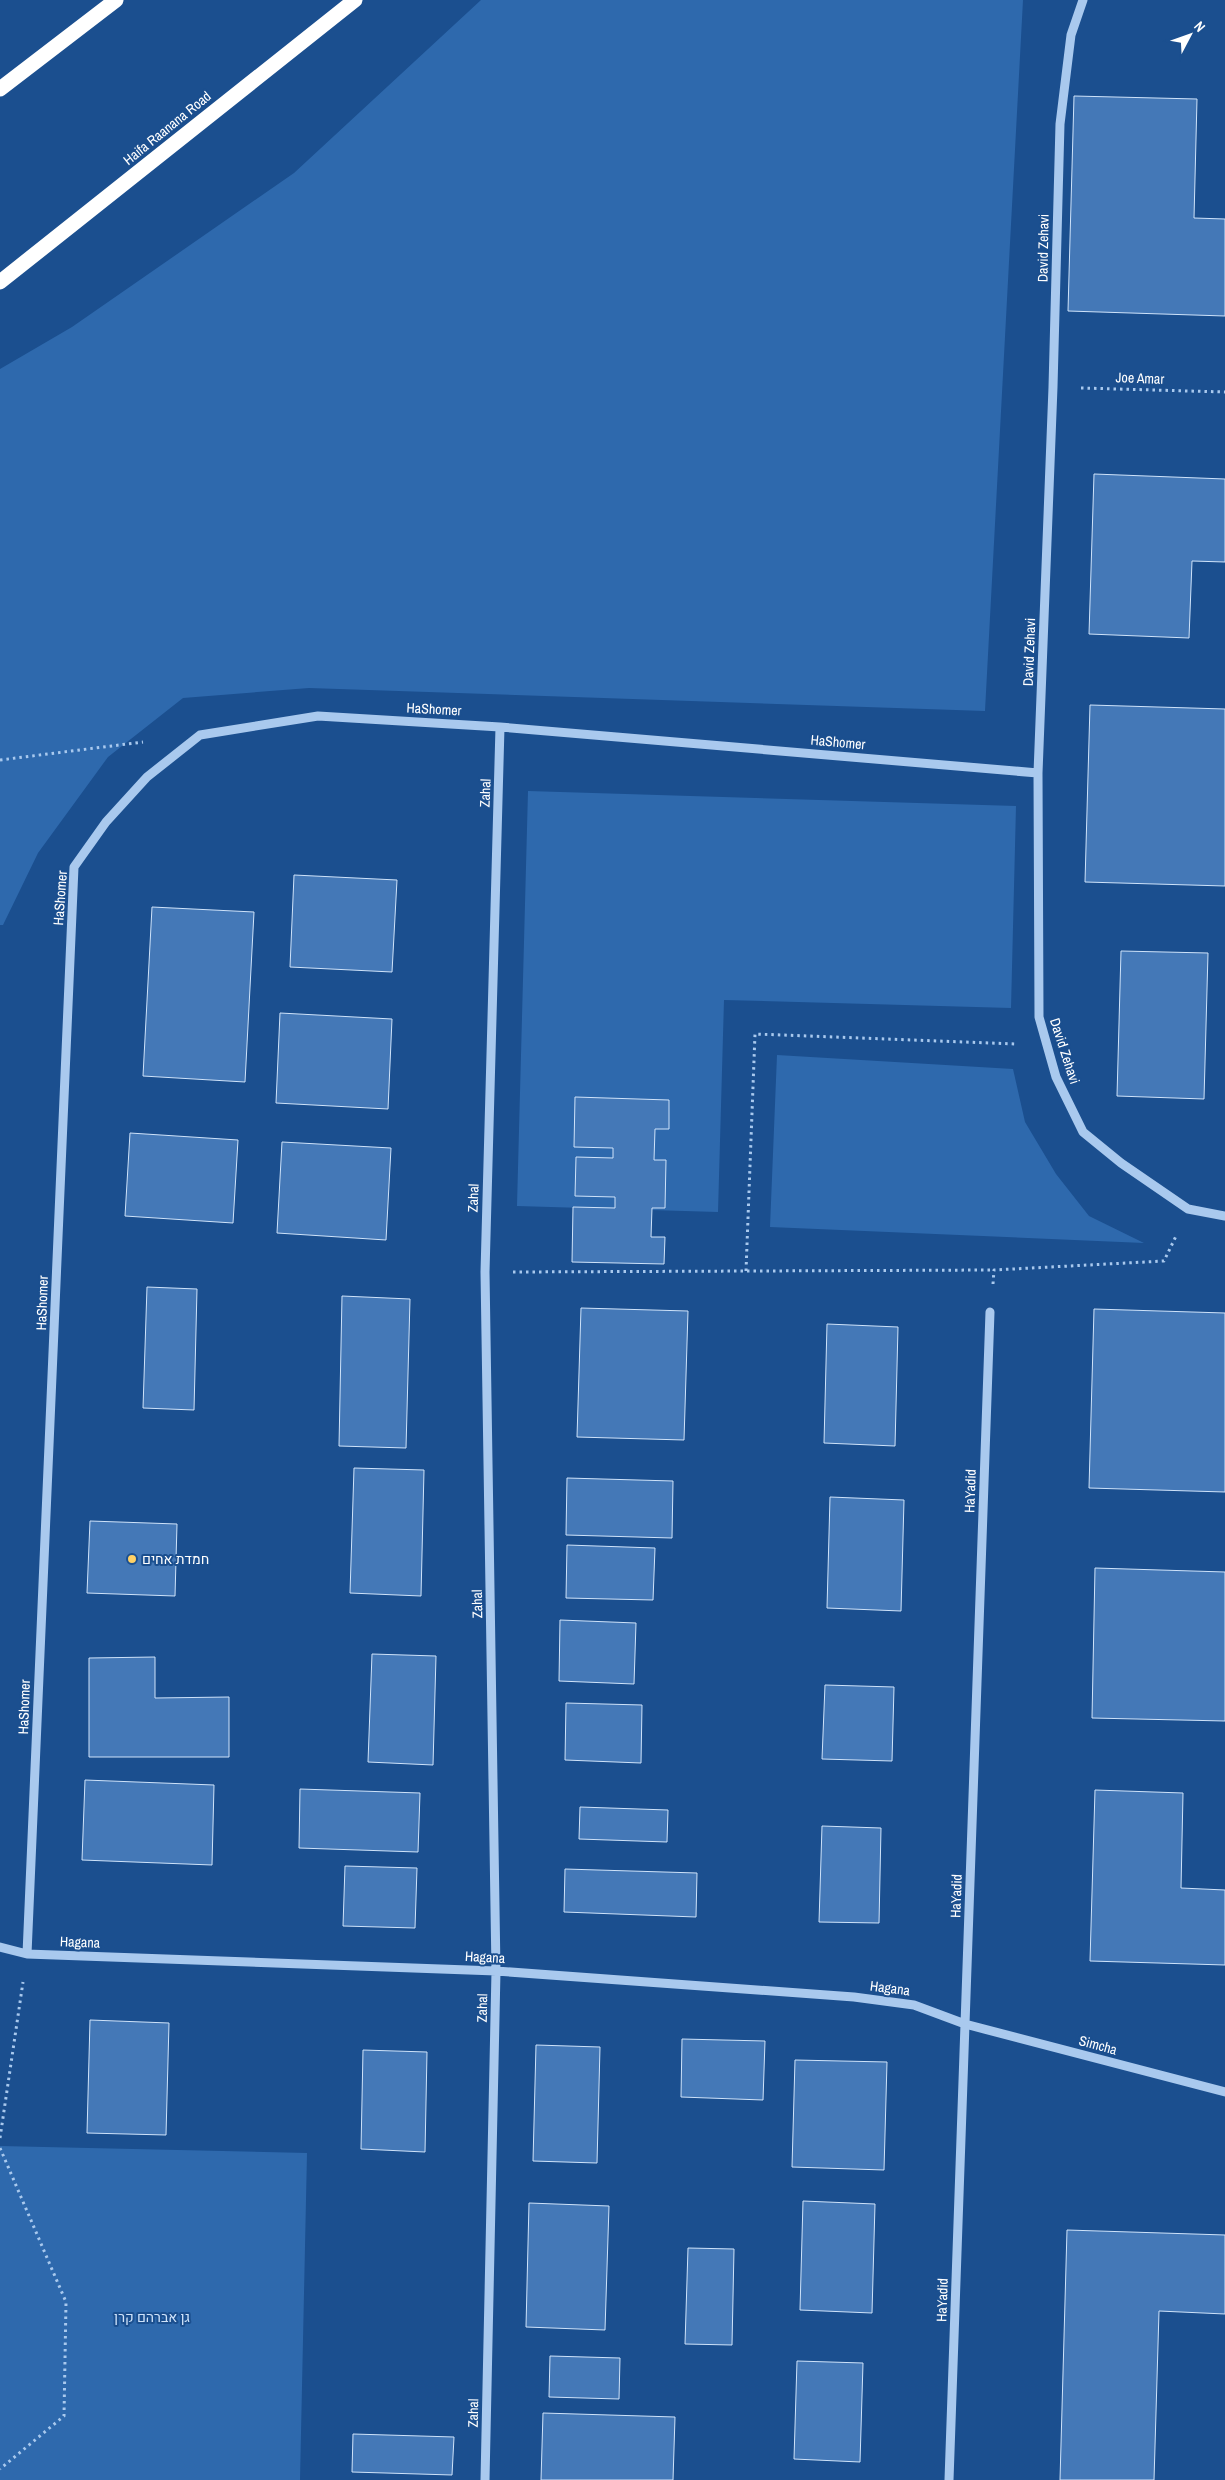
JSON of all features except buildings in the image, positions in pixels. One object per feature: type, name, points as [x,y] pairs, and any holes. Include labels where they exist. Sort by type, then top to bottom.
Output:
[{"type":"highway","points":[[0,89],[116,0]]},
{"type":"highway","name":"Haifa Raanana Road","points":[[0,282],[355,0]]},
{"type":"street","name":"David Zehavi","points":[[1083,0],[1071,35],[1060,124],[1053,387],[1038,773],[1039,1017],[1056,1077],[1083,1132],[1121,1163],[1188,1209],[1225,1216]]},
{"type":"street","name":"HaShomer","points":[[28,1954],[74,867],[106,822],[147,777],[200,735],[318,716],[500,727],[1038,773]]},
{"type":"street","name":"Zahal","points":[[485,2480],[496,1971],[485,1272],[500,727]]},
{"type":"street","name":"HaYadid","points":[[949,2480],[990,1312]]},
{"type":"street","name":"Hagana","points":[[0,1947],[28,1954],[496,1971],[854,1997],[914,2005],[965,2024]]},
{"type":"street","name":"Simcha","points":[[965,2024],[1225,2092]]},
{"type":"path","name":"Joe Amar","points":[[1053,387],[1225,392]]},
{"type":"path","points":[[0,760],[200,735]]},
{"type":"path","points":[[746,1271],[755,1034],[1047,1046]]},
{"type":"path","points":[[485,1272],[994,1270],[1164,1261],[1188,1209]]},
{"type":"path","points":[[990,1312],[994,1270]]},
{"type":"path","points":[[0,2138],[28,1954]]},
{"type":"path","points":[[0,2148],[66,2302],[64,2416],[0,2469]]},
{"type":"green space","points":[[481,0],[1023,0],[985,711],[309,688],[183,698],[108,757],[38,853],[3,925],[0,925],[0,369],[72,327],[294,173]]},
{"type":"green space","points":[[528,791],[1016,806],[1011,1008],[724,1000],[718,1212],[517,1206]]},
{"type":"green space","points":[[777,1055],[1013,1069],[1025,1122],[1056,1174],[1089,1216],[1144,1243],[770,1227]]},
{"type":"green space","name":"גן אברהם קרן","points":[[0,2146],[307,2153],[300,2480],[0,2480]]},
{"type":"place","name":"חמדת אחים","points":[[132,1559]]}]
